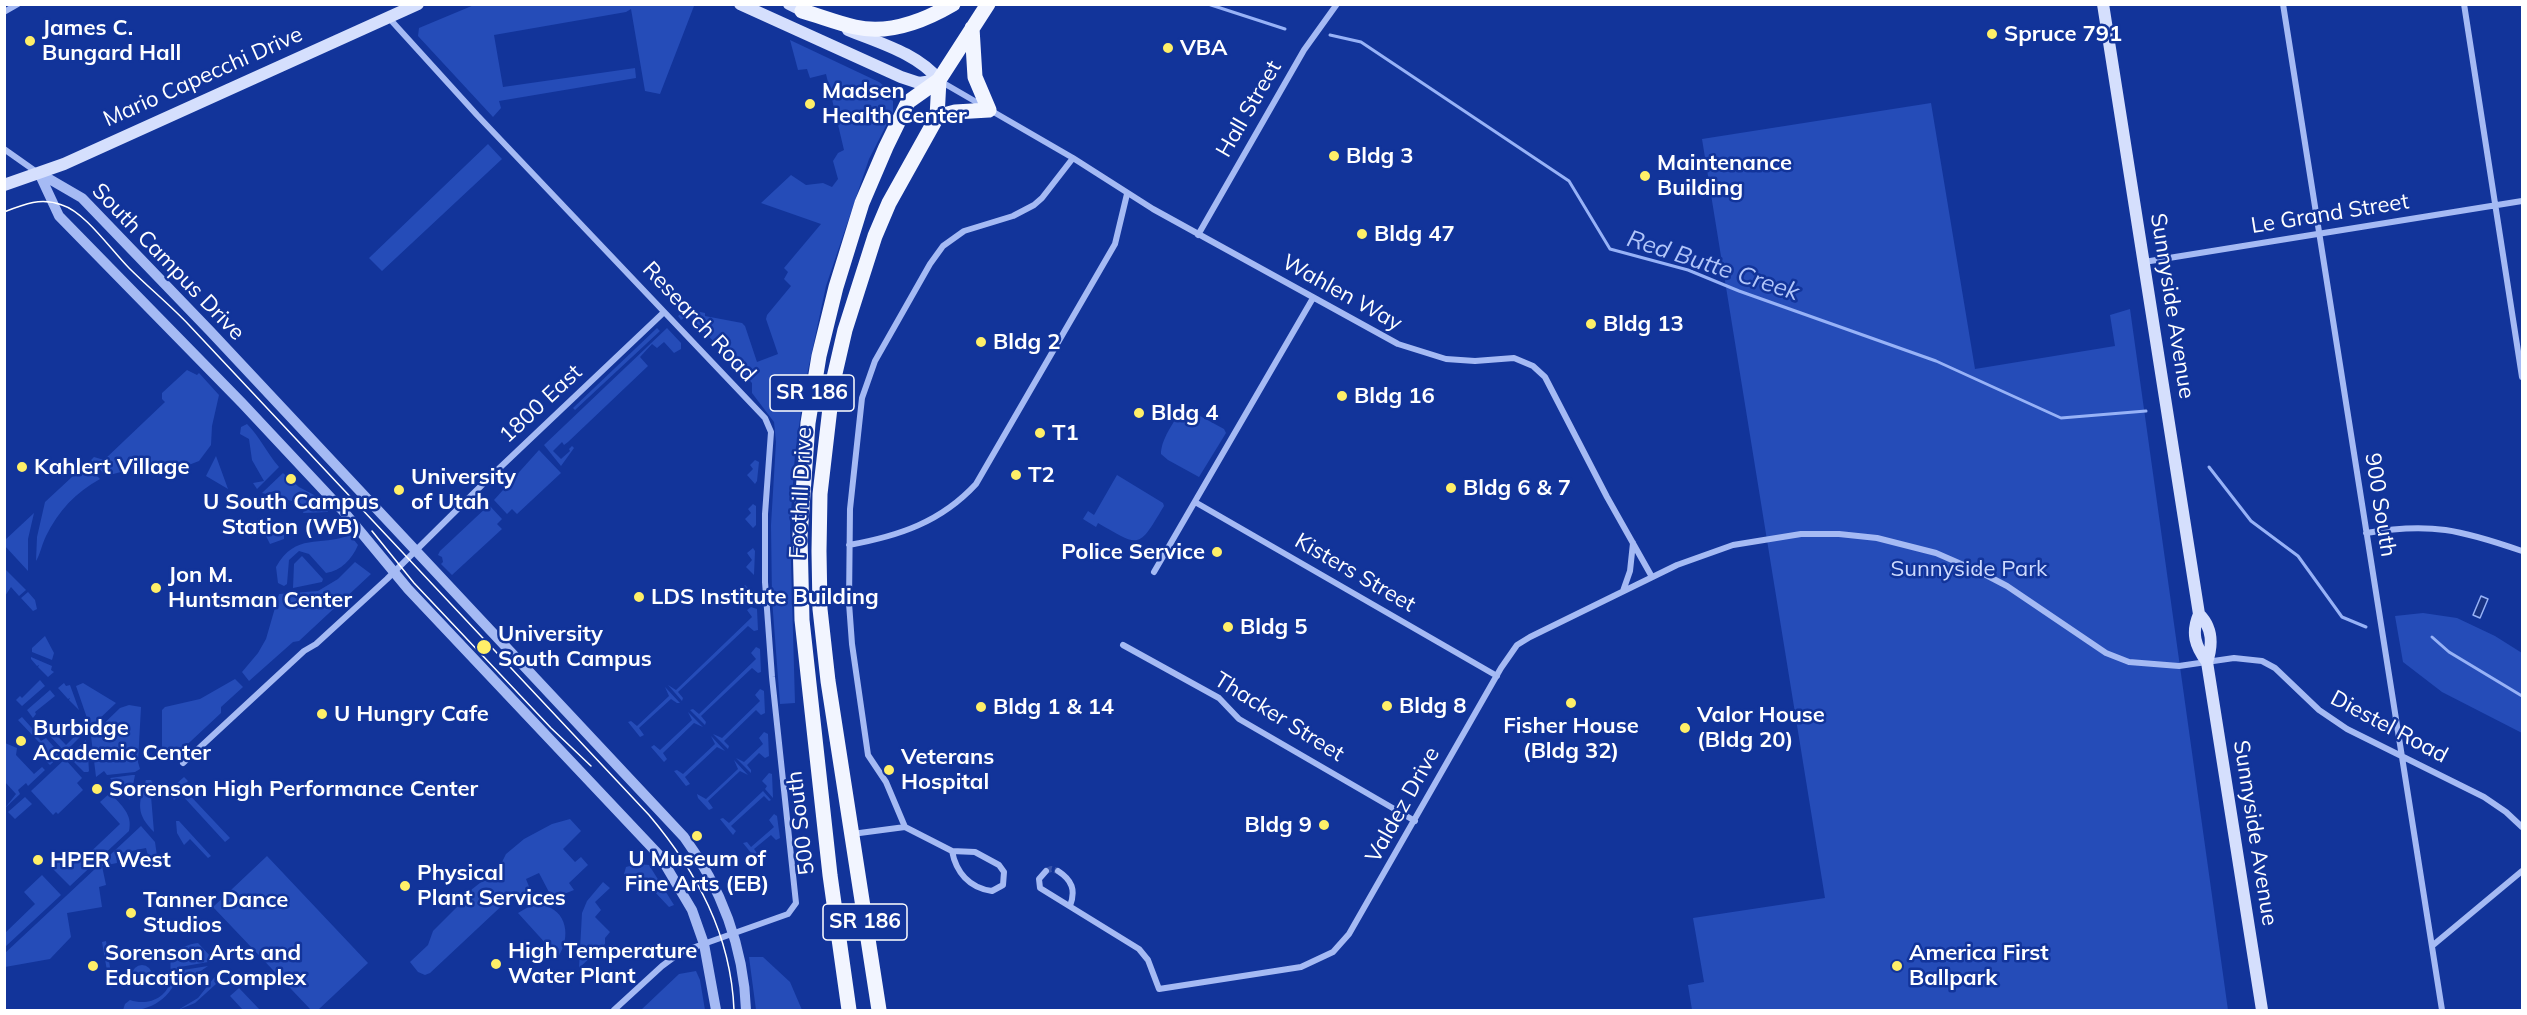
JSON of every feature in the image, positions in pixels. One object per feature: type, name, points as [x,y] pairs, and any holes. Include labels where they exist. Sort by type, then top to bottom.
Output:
[{"type":"main road","name":"Mario Capecchi Drive","points":[[4,185],[39,173],[418,4]]},
{"type":"main road","points":[[740,4],[901,77],[919,83],[939,80]]},
{"type":"main road","points":[[795,8],[857,28],[890,28],[920,22],[953,4]]},
{"type":"main road","name":"Foothill Drive","points":[[814,738],[802,620],[800,536],[804,457],[814,379],[826,322],[847,249],[886,147],[908,102],[939,80],[988,4]]},
{"type":"main road","name":"Sunnyside Avenue","points":[[2103,4],[2199,614],[2193,627],[2197,648],[2207,662],[2262,1011]]},
{"type":"main road","points":[[795,8],[915,58],[929,68],[939,80]]},
{"type":"main road","points":[[937,117],[955,112],[989,110],[975,77],[972,28]]},
{"type":"main road","name":"Foothill Drive","points":[[838,750],[820,609],[819,551],[825,438],[833,382],[845,330],[874,236],[889,203],[937,117],[939,80]]},
{"type":"main road","name":"500 South","points":[[814,738],[849,1011]]},
{"type":"main road","name":"500 South","points":[[838,750],[879,1011]]},
{"type":"main road","points":[[824,825],[851,834]]},
{"type":"street","points":[[4,12],[18,4]]},
{"type":"street","name":"Hall Street","points":[[1198,235],[1313,35],[1337,4]]},
{"type":"street","name":"900 South","points":[[2283,4],[2442,1011]]},
{"type":"street","points":[[2464,4],[2523,377]]},
{"type":"street","name":"Research Road","points":[[388,16],[414,48],[765,418],[771,432],[765,514],[765,582],[772,677],[796,903],[789,914],[672,957],[614,1011]]},
{"type":"street","name":"Wahlen Way","points":[[939,80],[1074,158],[1127,194],[1198,235],[1398,345],[1420,353],[1460,361],[1514,358],[1533,366],[1545,377],[1607,497],[1652,577]]},
{"type":"street","points":[[4,149],[39,173]]},
{"type":"street","points":[[905,826],[886,782],[868,755],[852,644],[849,545],[854,462],[862,398],[875,361],[930,264],[943,246],[964,231],[1013,216],[1034,205],[1074,158]]},
{"type":"street","name":"South Campus Drive","points":[[39,173],[82,198],[684,837],[713,882],[733,934],[743,980],[746,1011]]},
{"type":"street","name":"South Campus Drive","points":[[39,173],[59,216],[257,419],[345,513],[394,572],[660,856],[692,910],[704,944],[716,1011]]},
{"type":"street","points":[[849,545],[897,534],[932,521],[959,501],[976,484],[1115,244],[1127,194]]},
{"type":"street","name":"Le Grand Street","points":[[2144,262],[2523,201]]},
{"type":"street","points":[[1154,572],[1313,298]]},
{"type":"street","name":"1800 East","points":[[183,763],[416,552],[478,489],[663,313]]},
{"type":"street","name":"Kisters Street","points":[[1195,502],[1497,676]]},
{"type":"street","points":[[2366,533],[2425,527],[2473,534],[2523,551]]},
{"type":"street","name":"Diestel Road","points":[[1767,538],[1839,534],[1877,538],[1955,560],[1993,578],[2097,648],[2118,658],[2139,664],[2174,666],[2241,657],[2268,663],[2319,711],[2347,729],[2484,797],[2523,827]]},
{"type":"street","name":"Valdez Drive","points":[[1046,871],[1039,879],[1040,888],[1139,949],[1148,960],[1159,989],[1301,968],[1328,955],[1349,934],[1497,676],[1512,651],[1523,640],[1652,577],[1706,554],[1767,538]]},
{"type":"street","points":[[1623,591],[1630,571],[1634,542]]},
{"type":"street","name":"Thacker Street","points":[[1123,645],[1219,698],[1239,719],[1415,820]]},
{"type":"street","points":[[851,834],[905,826],[952,850],[975,852],[999,865],[1005,877],[1003,885],[992,891],[973,885],[956,869],[952,850]]},
{"type":"street","points":[[1058,871],[1069,879],[1072,886],[1071,906]]},
{"type":"street","points":[[2432,946],[2523,871]]},
{"type":"green space","points":[[694,4],[694,6],[660,94],[645,91],[631,9],[626,12],[494,35],[503,87],[635,68],[636,78],[499,101],[501,108],[493,117],[418,36],[419,28],[474,5]]},
{"type":"green space","points":[[790,40],[879,82],[888,89],[893,101],[893,112],[869,159],[826,286],[805,384],[795,454],[790,527],[795,703],[780,704],[772,599],[771,525],[776,442],[774,422],[752,393],[752,383],[689,315],[681,320],[678,316],[687,309],[705,313],[705,316],[742,323],[757,362],[778,354],[766,319],[767,315],[791,286],[784,279],[788,272],[784,268],[821,224],[761,203],[791,175],[806,185],[823,183],[832,187],[838,179],[833,161],[838,153],[844,150],[826,74],[810,78],[807,69],[798,70]]},
{"type":"green space","name":"Sunnyside Park","points":[[1931,103],[1975,369],[2115,346],[2110,315],[2130,309],[2228,1010],[1692,1010],[1688,985],[1704,982],[1693,918],[1825,898],[1702,139]]},
{"type":"green space","points":[[488,144],[502,159],[382,271],[369,258]]},
{"type":"green space","points":[[657,328],[660,331],[575,410],[573,408]]},
{"type":"green space","points":[[667,328],[681,343],[681,349],[674,353],[664,342],[657,348],[652,344],[640,357],[648,366],[568,442],[564,445],[562,442],[553,451],[561,459],[572,446],[574,448],[561,466],[544,445]]},
{"type":"green space","points":[[187,370],[197,375],[199,373],[219,395],[212,426],[211,445],[199,461],[181,468],[143,466],[106,476],[91,460],[94,457],[104,460],[165,402],[162,399],[162,393]]},
{"type":"green space","points":[[1189,410],[1224,429],[1226,433],[1199,477],[1161,454],[1165,437],[1174,421],[1181,411]]},
{"type":"green space","points":[[247,424],[279,467],[257,489],[253,483],[264,481],[252,460],[249,439],[240,434],[241,427]]},
{"type":"green space","points":[[539,450],[561,473],[517,514],[512,509],[507,514],[494,500]]},
{"type":"green space","points":[[216,456],[228,489],[206,476]]},
{"type":"green space","points":[[755,460],[759,462],[755,484],[747,475],[753,469],[750,465]]},
{"type":"green space","points":[[86,464],[100,479],[83,490],[62,510],[46,536],[36,561],[37,537],[45,502]]},
{"type":"green space","points":[[283,473],[299,487],[314,495],[328,512],[303,513],[306,505],[288,500],[274,491],[262,493]]},
{"type":"green space","points":[[1117,475],[1163,503],[1164,506],[1149,530],[1137,540],[1123,537],[1098,523],[1096,527],[1083,519],[1088,511],[1094,515]]},
{"type":"green space","points":[[753,504],[756,506],[756,525],[753,528],[745,519],[751,513],[748,509]]},
{"type":"green space","points":[[489,505],[502,519],[497,524],[502,529],[452,575],[441,564],[442,557],[438,555],[440,551]]},
{"type":"green space","points":[[34,513],[28,539],[28,571],[5,546],[5,540]]},
{"type":"green space","points":[[259,522],[284,534],[284,539],[270,544]]},
{"type":"green space","points":[[350,535],[358,545],[353,555],[341,567],[326,573],[309,554],[299,551],[289,560],[287,584],[284,586],[278,583],[276,567],[292,549],[309,542]]},
{"type":"green space","points":[[753,548],[755,551],[754,575],[746,567],[752,560],[747,553]]},
{"type":"green space","points":[[302,556],[323,579],[322,582],[293,588],[294,564]]},
{"type":"green space","points":[[355,562],[371,574],[299,641],[293,642],[249,681],[242,672],[266,639],[279,594],[318,591],[338,579]]},
{"type":"green space","points":[[4,568],[26,590],[19,596],[11,587],[5,596]]},
{"type":"green space","points":[[745,585],[750,590],[736,601],[733,596]]},
{"type":"green space","points":[[28,592],[35,600],[37,609],[33,611],[21,598]]},
{"type":"green space","points":[[751,607],[757,609],[758,630],[754,631],[748,626],[678,692],[683,698],[682,701],[668,685],[676,690],[752,617],[747,610]]},
{"type":"green space","points":[[2423,613],[2457,618],[2495,636],[2522,653],[2522,733],[2442,692],[2403,662],[2395,616]]},
{"type":"green space","points":[[45,636],[54,653],[52,660],[32,652],[32,648]]},
{"type":"green space","points":[[756,647],[760,649],[761,672],[758,673],[752,668],[701,716],[706,722],[705,725],[690,710],[693,709],[699,714],[756,659],[751,653]]},
{"type":"green space","points":[[31,657],[52,666],[51,670],[54,672],[48,677]]},
{"type":"green space","points":[[235,679],[243,687],[221,707],[221,713],[176,755],[169,758],[162,752],[162,710],[165,707],[200,699]]},
{"type":"green space","points":[[40,680],[45,686],[22,706],[16,700],[20,696],[22,698]]},
{"type":"green space","points":[[64,683],[66,686],[70,685],[79,710],[58,688]]},
{"type":"green space","points":[[83,683],[116,703],[95,723],[91,724],[76,686]]},
{"type":"green space","points":[[665,687],[680,703],[671,699],[639,728],[644,735],[640,737],[628,722],[631,721],[637,726],[669,696]]},
{"type":"green space","points":[[760,689],[764,691],[765,713],[761,715],[756,710],[724,741],[729,746],[728,749],[713,734],[722,738],[760,701],[755,695]]},
{"type":"green space","points":[[50,690],[55,696],[35,712],[33,718],[27,710]]},
{"type":"green space","points":[[129,705],[141,707],[138,762],[140,769],[135,772],[107,775],[104,771],[96,777],[91,736],[120,708]]},
{"type":"green space","points":[[688,712],[703,727],[694,723],[663,753],[667,759],[664,762],[651,747],[654,745],[660,750],[692,720]]},
{"type":"green space","points":[[22,717],[41,741],[46,738],[61,755],[50,765],[47,762],[53,757],[18,720]]},
{"type":"green space","points":[[40,718],[66,745],[81,730],[84,733],[65,752],[36,721]]},
{"type":"green space","points":[[764,732],[768,734],[769,756],[765,758],[759,753],[747,765],[751,773],[736,758],[744,762],[763,744],[759,738]]},
{"type":"green space","points":[[711,736],[725,751],[717,747],[685,777],[690,784],[686,786],[674,771],[677,770],[683,774],[715,744]]},
{"type":"green space","points":[[86,740],[89,771],[84,772],[70,758],[71,754]]},
{"type":"green space","points":[[5,743],[17,748],[16,755],[34,774],[42,767],[45,770],[28,786],[26,783],[18,790],[20,794],[5,808],[16,794],[5,782]]},
{"type":"green space","points":[[65,759],[82,778],[77,783],[83,790],[58,814],[56,812],[53,815],[31,791]]},
{"type":"green space","points":[[734,760],[748,775],[740,771],[708,801],[713,808],[709,810],[697,794],[706,799],[738,769]]},
{"type":"green space","points":[[769,773],[772,774],[773,798],[765,789],[767,786],[762,781]]},
{"type":"green space","points":[[135,775],[130,800],[110,778]]},
{"type":"green space","points":[[184,777],[188,781],[182,787],[230,838],[225,842],[181,794],[174,800],[175,785]]},
{"type":"green space","points":[[146,780],[151,780],[153,784],[151,796],[154,832],[144,820],[140,808]]},
{"type":"green space","points":[[763,791],[771,800],[769,801],[764,796],[731,826],[736,831],[733,835],[720,819],[723,818],[729,823]]},
{"type":"green space","points":[[110,793],[128,815],[129,831],[70,886],[51,867],[70,850],[81,861],[120,824],[100,802]]},
{"type":"green space","points":[[25,797],[32,804],[15,819],[8,812]]},
{"type":"green space","points":[[774,814],[777,816],[780,838],[776,840],[771,835],[754,849],[759,856],[756,859],[743,843],[747,842],[751,847],[774,827],[769,820]]},
{"type":"green space","points":[[570,819],[581,831],[563,849],[575,862],[581,857],[588,865],[569,883],[574,890],[564,894],[550,894],[539,873],[526,879],[532,894],[509,899],[430,973],[425,975],[418,972],[410,962],[428,945],[433,931],[471,890],[499,868],[506,854],[524,839],[552,824]]},
{"type":"green space","points":[[176,821],[179,821],[211,856],[208,858],[190,839],[184,845],[177,833]]},
{"type":"green space","points":[[141,826],[155,842],[157,856],[148,856],[146,848],[116,854],[117,863],[102,866],[106,885],[99,887],[102,907],[67,913],[71,937],[50,959],[5,967],[5,953]]},
{"type":"green space","points":[[267,856],[368,963],[318,1010],[311,1010],[213,907]]},
{"type":"green space","points":[[637,864],[649,865],[674,905],[669,907],[638,874],[630,880],[624,874],[626,867]]},
{"type":"green space","points":[[42,875],[61,895],[5,947],[5,933],[35,904],[24,892]]},
{"type":"green space","points":[[603,882],[610,888],[595,902],[601,910],[595,917],[610,932],[605,938],[605,944],[579,968],[582,913],[587,901]]},
{"type":"green space","points":[[541,905],[557,912],[562,918],[565,941],[558,957],[518,913],[530,906]]},
{"type":"green space","points":[[106,941],[113,987],[110,988],[102,942]]},
{"type":"green space","points":[[198,943],[210,956],[208,962],[180,967],[173,986],[167,994],[152,1005],[143,1009],[123,1010],[125,1004],[130,1000],[143,1002],[161,996],[169,986],[170,964],[173,956],[184,947]]},
{"type":"green space","points":[[749,957],[763,957],[790,982],[802,1010],[756,1010]]},
{"type":"green space","points":[[142,965],[149,968],[152,975],[149,982],[142,985],[135,982],[132,975],[135,968]]},
{"type":"green space","points":[[208,966],[183,983],[180,982],[183,970]]},
{"type":"green space","points":[[221,969],[224,972],[214,981],[216,984],[195,1003],[178,1010],[198,998]]},
{"type":"green space","points":[[696,971],[700,980],[705,1010],[641,1010],[679,974]]},
{"type":"green space","points":[[239,988],[260,1010],[243,1010],[230,996]]},
{"type":"shaded area","points":[[2481,596],[2488,599],[2480,618],[2473,615]]},
{"type":"waterway","name":"Red Butte Creek","points":[[1208,4],[1285,29]]},
{"type":"waterway","name":"Red Butte Creek","points":[[1330,35],[1361,42],[1569,181],[1610,249],[1688,270],[1739,291],[1936,361],[2061,418],[2146,411]]},
{"type":"waterway","name":"Red Butte Creek","points":[[2209,467],[2251,521],[2298,556],[2342,617],[2366,627]]},
{"type":"waterway","points":[[2432,637],[2449,652],[2522,696]]},
{"type":"tunnel","points":[[1046,871],[1051,869],[1058,871]]},
{"type":"tram line","points":[[4,212],[26,204],[47,202],[71,209],[89,223],[129,268],[189,325],[649,815],[682,859],[708,906],[726,956],[734,1010]]},
{"type":"tram line","points":[[372,531],[414,583],[551,728],[591,766]]},
{"type":"place","name":"Spruce 791","points":[[1992,34]]},
{"type":"place","name":"James C. Bungard Hall","points":[[30,41]]},
{"type":"place","name":"VBA","points":[[1168,48]]},
{"type":"place","name":"Madsen Health Center","points":[[810,104]]},
{"type":"place","name":"Bldg 3","points":[[1334,156]]},
{"type":"place","name":"Maintenance Building","points":[[1645,176]]},
{"type":"place","name":"Bldg 47","points":[[1362,234]]},
{"type":"place","name":"Bldg 13","points":[[1591,324]]},
{"type":"place","name":"Bldg 2","points":[[981,342]]},
{"type":"place","name":"Bldg 16","points":[[1342,396]]},
{"type":"place","name":"Bldg 4","points":[[1139,413]]},
{"type":"place","name":"T1","points":[[1040,433]]},
{"type":"place","name":"Kahlert Village","points":[[22,467]]},
{"type":"place","name":"T2","points":[[1016,475]]},
{"type":"place","name":"U South Campus Station (WB)","points":[[291,479]]},
{"type":"place","name":"Bldg 6 & 7","points":[[1451,488]]},
{"type":"place","name":"University of Utah","points":[[399,490]]},
{"type":"place","name":"Police Service","points":[[1217,552]]},
{"type":"place","name":"Jon M. Huntsman Center","points":[[156,588]]},
{"type":"place","name":"LDS Institute Building","points":[[639,597]]},
{"type":"place","name":"Bldg 5","points":[[1228,627]]},
{"type":"place","name":"University South Campus","points":[[484,647]]},
{"type":"place","name":"Fisher House (Bldg 32)","points":[[1571,703]]},
{"type":"place","name":"Bldg 8","points":[[1387,706]]},
{"type":"place","name":"Bldg 1 & 14","points":[[981,707]]},
{"type":"place","name":"U Hungry Cafe","points":[[322,714]]},
{"type":"place","name":"Valor House (Bldg 20)","points":[[1685,728]]},
{"type":"place","name":"Burbidge Academic Center","points":[[21,741]]},
{"type":"place","name":"Veterans Hospital","points":[[889,770]]},
{"type":"place","name":"Sorenson High Performance Center","points":[[97,789]]},
{"type":"place","name":"Bldg 9","points":[[1324,825]]},
{"type":"place","name":"U Museum of Fine Arts (EB)","points":[[697,836]]},
{"type":"place","name":"HPER West","points":[[38,860]]},
{"type":"place","name":"Physical Plant Services","points":[[405,886]]},
{"type":"place","name":"Tanner Dance Studios","points":[[131,913]]},
{"type":"place","name":"High Temperature Water Plant","points":[[496,964]]},
{"type":"place","name":"Sorenson Arts and Education Complex","points":[[93,966]]},
{"type":"place","name":"America First Ballpark","points":[[1897,966]]}]
